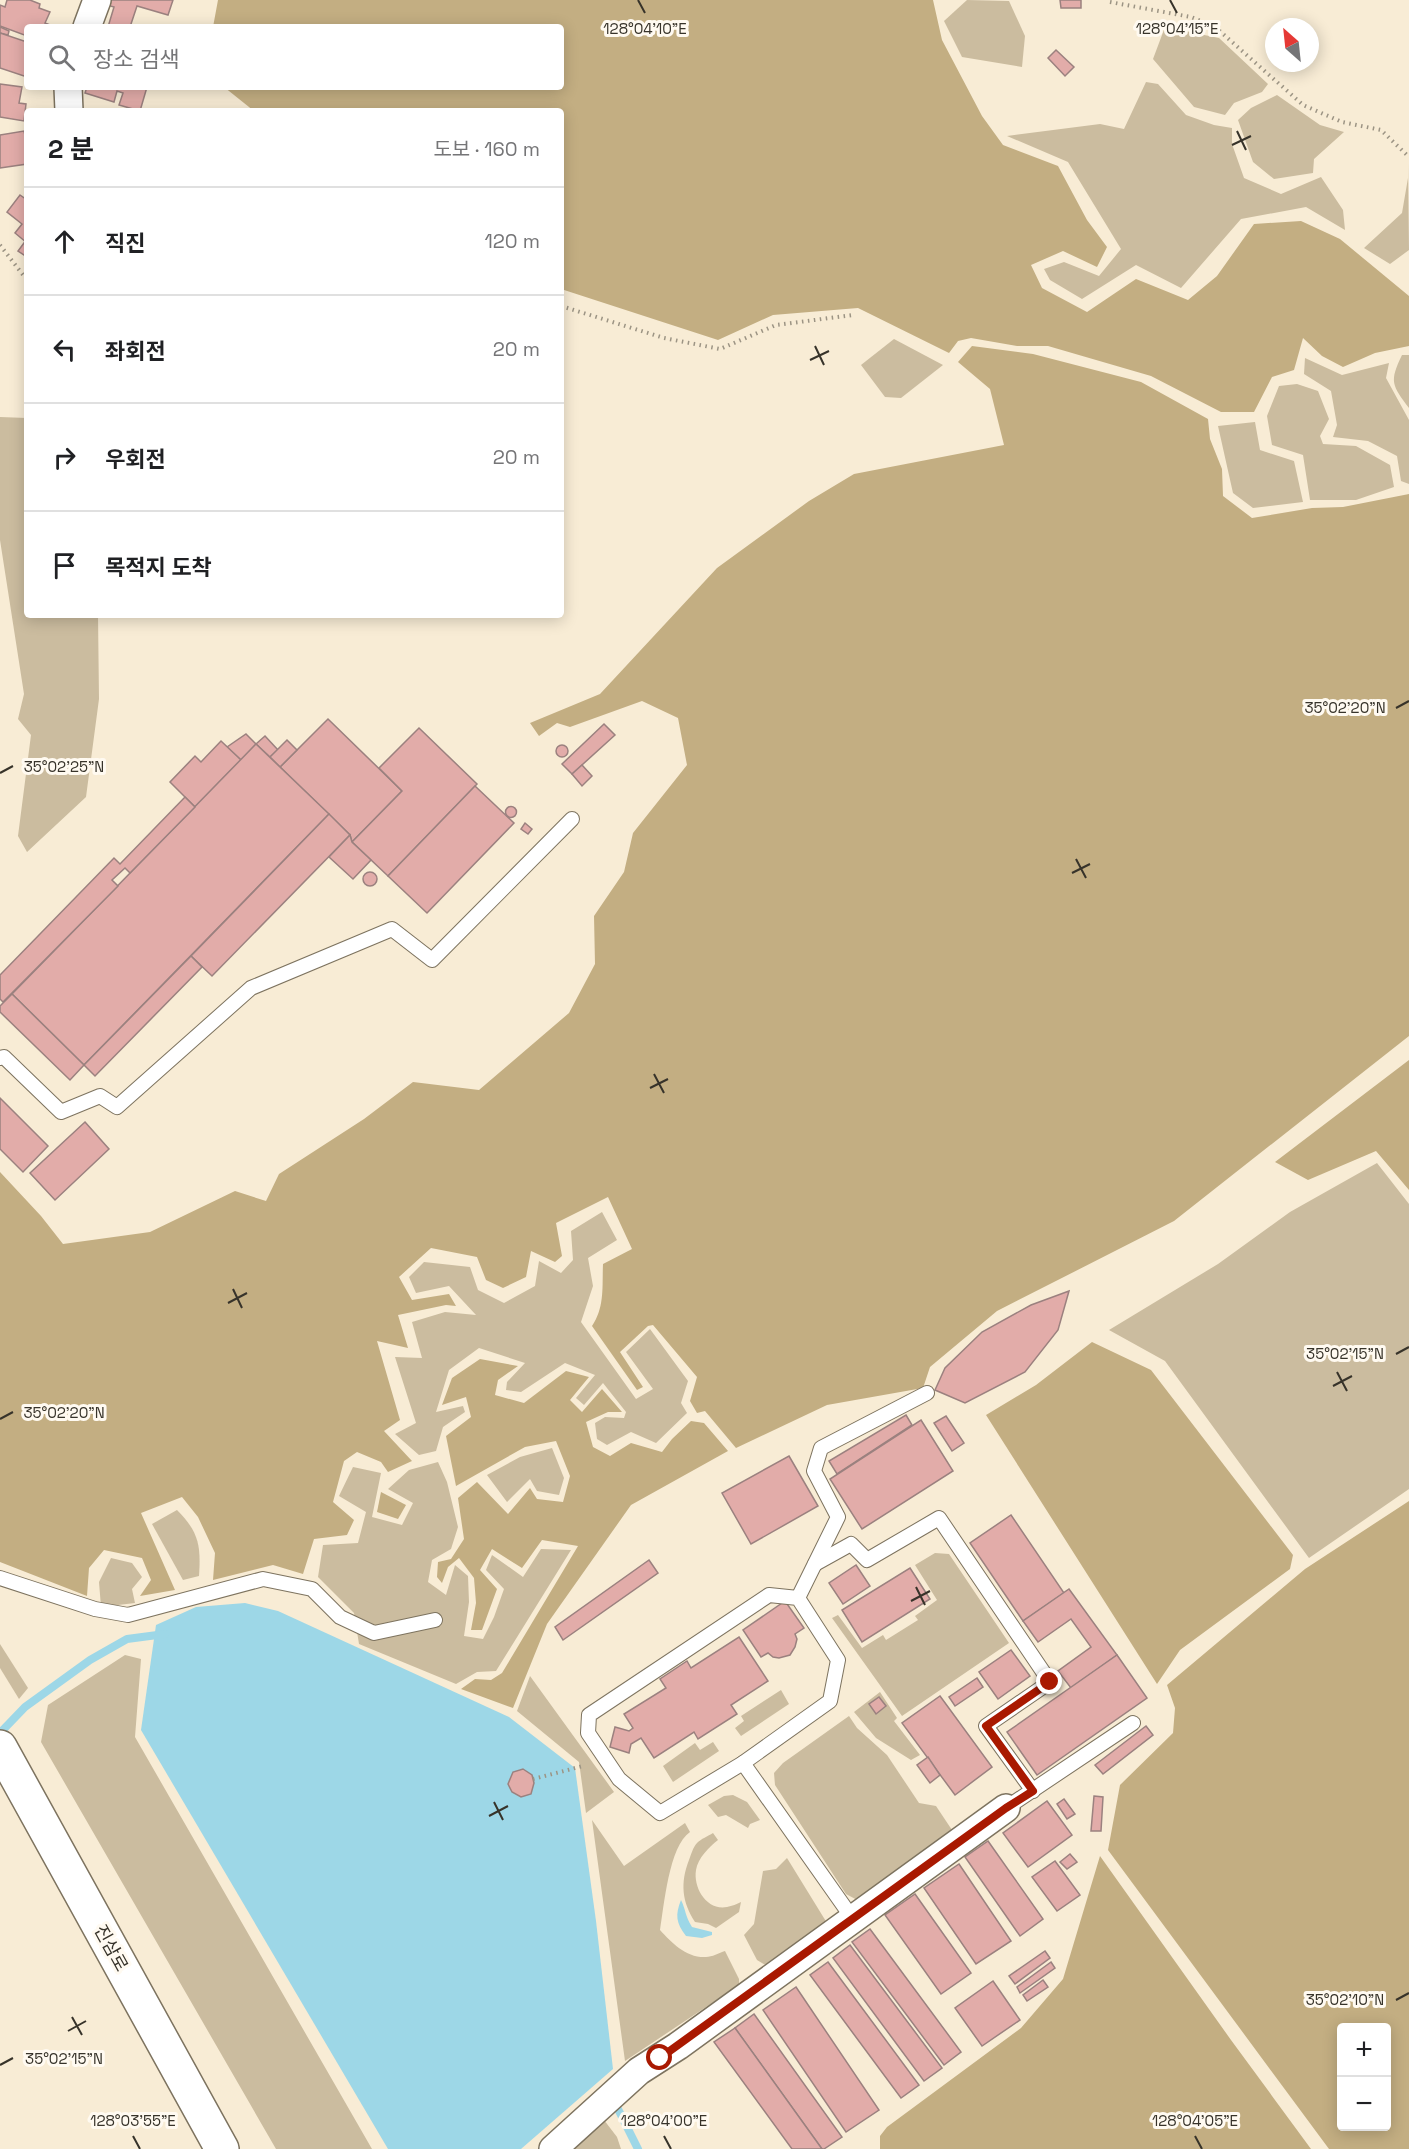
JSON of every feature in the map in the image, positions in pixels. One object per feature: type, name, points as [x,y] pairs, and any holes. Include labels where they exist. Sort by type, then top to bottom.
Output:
[{"type":"street","points":[[88,24],[97,0]]},
{"type":"street","points":[[68,90],[69,108]]},
{"type":"street","name":"진삼로","points":[[5,1756],[222,2149]]},
{"type":"street","points":[[553,2149],[639,2071],[687,2040],[1006,1808]]},
{"type":"lane","points":[[0,1058],[4,1057],[61,1112],[100,1096],[117,1107],[251,987],[392,929],[432,960],[572,819]]},
{"type":"lane","points":[[798,1598],[838,1517],[814,1471],[821,1449],[927,1393]]},
{"type":"lane","points":[[814,1564],[851,1544],[867,1560],[939,1518],[1050,1682],[986,1726],[1033,1791]]},
{"type":"lane","points":[[0,1578],[95,1610],[128,1615],[263,1580],[312,1589],[340,1617],[374,1633],[435,1620]]},
{"type":"lane","points":[[769,1595],[798,1598],[838,1660],[830,1701],[743,1762],[660,1813],[619,1779],[588,1733],[590,1715],[769,1595]]},
{"type":"lane","points":[[1006,1808],[1133,1723]]},
{"type":"lane","points":[[743,1762],[853,1919]]},
{"type":"path","points":[[1110,2],[1191,17],[1214,26],[1303,105],[1342,122],[1381,130],[1409,157]]},
{"type":"path","points":[[0,245],[24,276]]},
{"type":"path","points":[[564,307],[664,338],[720,349],[776,326],[853,315]]},
{"type":"path","points":[[533,1779],[583,1766]]},
{"type":"shaded area","points":[[218,0],[933,0],[942,40],[982,116],[1003,145],[1058,166],[1087,220],[1107,247],[1097,267],[1063,251],[1031,265],[1042,288],[1087,312],[1136,279],[1188,300],[1217,276],[1254,224],[1301,221],[1340,239],[1409,296],[1409,346],[1375,353],[1343,367],[1322,356],[1303,338],[1294,370],[1272,377],[1254,412],[1221,412],[1151,376],[1048,346],[1017,346],[971,338],[958,341],[949,353],[858,308],[773,315],[718,340],[564,290],[564,108],[250,108],[228,90],[564,90],[564,24],[214,24]]},
{"type":"shaded area","points":[[967,0],[1009,1],[1025,36],[1022,67],[962,57],[944,21]]},
{"type":"shaded area","points":[[1165,27],[1219,38],[1268,84],[1262,92],[1234,103],[1225,115],[1194,107],[1153,59]]},
{"type":"shaded area","points":[[1146,82],[1158,84],[1186,115],[1214,125],[1232,128],[1232,144],[1244,178],[1281,194],[1321,177],[1343,210],[1345,230],[1306,207],[1241,219],[1181,288],[1136,265],[1082,299],[1050,280],[1044,269],[1064,262],[1099,276],[1121,249],[1068,162],[1007,136],[1100,124],[1124,129]]},
{"type":"shaded area","points":[[1277,95],[1320,125],[1344,132],[1314,159],[1313,173],[1274,179],[1253,162],[1238,120],[1251,108]]},
{"type":"shaded area","points":[[1408,163],[1409,250],[1390,264],[1364,248],[1402,213]]},
{"type":"shaded area","points":[[894,339],[943,365],[901,398],[885,397],[861,365]]},
{"type":"shaded area","points":[[972,346],[1033,354],[1141,382],[1208,419],[1210,439],[1222,469],[1223,496],[1252,518],[1312,508],[1343,507],[1409,494],[1409,1036],[1174,1221],[997,1311],[930,1367],[923,1388],[827,1405],[736,1448],[705,1411],[697,1413],[690,1401],[697,1377],[653,1325],[648,1326],[620,1352],[643,1387],[637,1390],[592,1326],[601,1304],[603,1264],[632,1249],[608,1197],[556,1223],[562,1256],[555,1262],[531,1251],[526,1277],[503,1288],[486,1280],[477,1257],[431,1248],[399,1277],[412,1300],[449,1294],[456,1306],[446,1305],[398,1315],[408,1348],[377,1341],[400,1420],[384,1431],[412,1461],[388,1472],[381,1462],[357,1452],[344,1461],[333,1502],[354,1520],[347,1535],[314,1539],[303,1574],[273,1565],[213,1580],[215,1553],[198,1517],[182,1497],[141,1513],[175,1590],[140,1596],[151,1580],[142,1558],[104,1550],[89,1568],[87,1596],[0,1562],[0,1172],[41,1216],[63,1244],[150,1232],[235,1191],[266,1201],[279,1174],[364,1119],[413,1082],[479,1090],[569,1013],[595,964],[594,916],[624,872],[633,833],[687,765],[678,718],[642,701],[570,727],[557,723],[539,736],[530,723],[600,694],[717,568],[809,501],[854,474],[1004,445],[990,389],[958,362]]},
{"type":"shaded area","points":[[1402,355],[1409,355],[1409,408],[1394,383],[1395,371]]},
{"type":"shaded area","points":[[1305,358],[1342,375],[1389,363],[1386,378],[1409,420],[1409,484],[1401,481],[1397,456],[1368,441],[1333,437],[1337,425],[1331,391],[1304,374]]},
{"type":"shaded area","points":[[1297,384],[1318,391],[1329,419],[1320,436],[1323,444],[1356,446],[1390,465],[1394,487],[1356,500],[1310,500],[1303,455],[1272,445],[1267,416],[1279,386]]},
{"type":"shaded area","points":[[0,417],[24,418],[24,618],[98,618],[99,699],[86,797],[27,852],[18,836],[31,735],[18,719],[24,694],[0,540]]},
{"type":"shaded area","points":[[1255,422],[1260,450],[1294,461],[1303,502],[1253,508],[1233,493],[1218,426]]},
{"type":"shaded area","points":[[1409,1060],[1409,1190],[1376,1151],[1308,1180],[1275,1162]]},
{"type":"shaded area","points":[[1377,1163],[1409,1204],[1409,1489],[1309,1558],[1165,1361],[1109,1330],[1218,1264],[1290,1212]]},
{"type":"shaded area","points":[[602,1212],[617,1240],[588,1258],[593,1286],[581,1322],[636,1399],[653,1389],[626,1352],[650,1329],[688,1381],[681,1403],[687,1413],[656,1443],[631,1432],[607,1445],[597,1439],[595,1423],[605,1417],[624,1418],[626,1412],[603,1383],[584,1405],[576,1398],[595,1375],[565,1363],[521,1392],[506,1390],[507,1382],[525,1363],[479,1348],[449,1370],[436,1412],[463,1406],[465,1412],[443,1427],[436,1451],[419,1455],[395,1434],[416,1423],[395,1357],[422,1358],[412,1322],[445,1312],[476,1315],[449,1286],[416,1293],[409,1277],[424,1262],[470,1267],[478,1290],[504,1303],[535,1286],[539,1261],[561,1273],[573,1260],[571,1231]]},
{"type":"shaded area","points":[[1092,1342],[1151,1370],[1293,1555],[1290,1569],[1180,1650],[1157,1684],[986,1415],[1036,1385]]},
{"type":"shaded area","points":[[480,1359],[518,1366],[498,1380],[495,1395],[524,1403],[566,1371],[589,1377],[570,1400],[582,1412],[602,1389],[622,1412],[608,1412],[586,1422],[593,1447],[610,1456],[631,1443],[662,1452],[691,1421],[704,1423],[728,1451],[631,1505],[547,1624],[513,1708],[461,1689],[475,1679],[491,1680],[502,1673],[578,1546],[542,1540],[522,1568],[492,1549],[480,1570],[497,1589],[482,1630],[471,1630],[476,1603],[474,1578],[459,1558],[448,1567],[442,1583],[437,1577],[438,1562],[451,1559],[464,1539],[458,1498],[477,1482],[508,1514],[530,1488],[537,1499],[563,1502],[570,1476],[556,1441],[525,1447],[456,1486],[446,1436],[471,1417],[466,1397],[442,1405],[452,1378]]},
{"type":"shaded area","points":[[552,1448],[564,1478],[559,1495],[537,1491],[530,1479],[507,1502],[487,1475],[520,1457]]},
{"type":"shaded area","points":[[438,1462],[447,1482],[458,1527],[451,1549],[432,1560],[428,1582],[446,1595],[455,1565],[468,1576],[469,1602],[464,1636],[483,1639],[504,1589],[486,1570],[492,1555],[523,1577],[541,1549],[571,1550],[496,1671],[477,1672],[456,1684],[359,1644],[354,1613],[318,1577],[323,1545],[358,1543],[366,1512],[339,1496],[353,1467],[381,1473],[372,1517],[402,1525],[413,1503],[388,1489],[409,1470]]},
{"type":"shaded area","points":[[381,1492],[406,1505],[398,1519],[377,1512]]},
{"type":"shaded area","points":[[1409,1501],[1409,2149],[1329,2149],[1108,1850],[1120,1785],[1173,1733],[1175,1708],[1167,1685],[1305,1569]]},
{"type":"shaded area","points":[[177,1510],[194,1533],[200,1556],[199,1576],[183,1580],[152,1524]]},
{"type":"shaded area","points":[[935,1553],[949,1554],[1009,1643],[902,1716],[832,1618],[838,1615],[862,1648],[883,1635],[886,1640],[918,1620],[915,1616],[937,1600],[915,1565]]},
{"type":"shaded area","points":[[111,1558],[132,1563],[142,1577],[132,1589],[135,1603],[101,1607],[99,1582]]},
{"type":"shaded area","points":[[0,1644],[28,1688],[19,1699],[0,1668]]},
{"type":"shaded area","points":[[125,1655],[141,1659],[135,1737],[372,2149],[276,2149],[41,1742],[48,1705]]},
{"type":"shaded area","points":[[530,1676],[614,1792],[586,1813],[579,1762],[517,1711]]},
{"type":"shaded area","points":[[781,1690],[789,1704],[741,1736],[735,1728],[744,1721],[741,1716]]},
{"type":"shaded area","points":[[880,1692],[897,1718],[894,1721],[920,1755],[911,1760],[876,1738],[854,1712]]},
{"type":"shaded area","points":[[849,1716],[857,1728],[887,1755],[919,1803],[936,1806],[956,1836],[859,1901],[846,1894],[775,1785],[774,1773],[783,1763]]},
{"type":"shaded area","points":[[713,1742],[719,1751],[673,1782],[663,1766],[695,1743],[700,1750]]},
{"type":"shaded area","points":[[733,1795],[747,1802],[760,1820],[750,1824],[748,1828],[726,1815],[718,1817],[708,1805],[724,1796]]},
{"type":"shaded area","points":[[592,1820],[624,1866],[685,1823],[690,1832],[683,1839],[672,1863],[660,1930],[675,1945],[692,1955],[708,1957],[725,1951],[739,1979],[739,1985],[625,2061]]},
{"type":"shaded area","points":[[713,1833],[718,1840],[701,1857],[696,1870],[699,1891],[708,1902],[720,1907],[729,1907],[741,1902],[739,1912],[716,1928],[695,1922],[687,1907],[684,1892],[684,1877],[693,1849]]},
{"type":"shaded area","points":[[1100,1856],[1311,2149],[880,2149],[880,2136],[887,2127],[1021,2028],[1063,1979]]},
{"type":"shaded area","points":[[787,1858],[827,1923],[767,1966],[757,1960],[744,1935],[754,1924],[763,1871],[776,1869]]},
{"type":"shaded area","points":[[604,2120],[617,2137],[621,2149],[573,2149]]},
{"type":"water","points":[[245,1603],[278,1611],[509,1717],[575,1768],[613,2069],[521,2149],[388,2149],[141,1730],[156,1625],[196,1607]]},
{"type":"water","points":[[681,1900],[692,1927],[712,1932],[712,1935],[702,1938],[686,1936],[678,1919]]},
{"type":"building","points":[[7,0],[30,0],[40,4],[39,8],[50,12],[45,23],[48,24],[24,24],[24,35],[0,26],[0,5],[5,7]]},
{"type":"building","points":[[109,0],[173,0],[168,15],[137,6],[131,24],[109,24],[114,7],[107,5]]},
{"type":"building","points":[[1060,0],[1081,0],[1081,8],[1061,8]]},
{"type":"building","points":[[0,27],[9,31],[8,35],[0,33]]},
{"type":"building","points":[[0,33],[24,41],[24,76],[0,68]]},
{"type":"building","points":[[1056,50],[1074,67],[1065,76],[1048,58]]},
{"type":"building","points":[[0,84],[22,87],[19,103],[26,104],[24,121],[0,117]]},
{"type":"building","points":[[86,90],[146,90],[141,108],[119,105],[123,93],[117,91],[114,102],[85,93]]},
{"type":"building","points":[[24,131],[24,164],[0,168],[0,135]]},
{"type":"building","points":[[20,195],[24,198],[24,240],[15,233],[22,224],[7,212]]},
{"type":"building","points":[[24,243],[24,255],[18,251]]},
{"type":"building","points":[[328,719],[402,791],[352,842],[350,835],[280,767]]},
{"type":"building","points":[[604,724],[615,735],[572,774],[562,764]]},
{"type":"building","points":[[419,728],[477,784],[388,876],[352,842],[402,791],[379,768]]},
{"type":"building","points":[[246,734],[256,744],[241,760],[227,747]]},
{"type":"building","points":[[265,736],[278,750],[270,757],[256,744]]},
{"type":"building","points":[[287,740],[297,750],[280,767],[270,757]]},
{"type":"building","points":[[221,741],[241,760],[195,807],[170,782],[195,756],[201,762]]},
{"type":"building","points":[[256,744],[329,814],[84,1065],[12,994]]},
{"type":"building","points":[[562,745],[568,751],[562,757],[556,751]]},
{"type":"building","points":[[582,765],[592,776],[582,786],[572,774]]},
{"type":"building","points":[[475,786],[514,823],[427,913],[388,876]]},
{"type":"building","points":[[185,797],[195,807],[130,873],[125,868],[112,880],[118,886],[3,1002],[0,999],[0,975],[114,858],[120,864]]},
{"type":"building","points":[[511,807],[515,808],[515,816],[511,817],[507,816],[506,812],[507,808]]},
{"type":"building","points":[[329,814],[350,835],[212,976],[191,956]]},
{"type":"building","points":[[525,823],[532,829],[528,834],[521,829]]},
{"type":"building","points":[[350,835],[352,842],[371,860],[353,879],[329,857]]},
{"type":"building","points":[[370,872],[375,874],[377,879],[375,884],[370,886],[365,884],[363,879],[365,874]]},
{"type":"building","points":[[191,956],[202,967],[95,1076],[84,1065]]},
{"type":"building","points":[[12,994],[84,1065],[70,1080],[0,1012],[0,1006]]},
{"type":"building","points":[[0,1098],[48,1146],[23,1172],[0,1149]]},
{"type":"building","points":[[85,1122],[109,1149],[55,1200],[30,1173]]},
{"type":"building","points":[[1069,1291],[1058,1330],[1025,1372],[965,1403],[935,1390],[945,1368],[982,1332],[1031,1305]]},
{"type":"building","points":[[906,1415],[912,1425],[837,1474],[829,1461]]},
{"type":"building","points":[[946,1416],[964,1443],[952,1451],[934,1423]]},
{"type":"building","points":[[921,1420],[953,1471],[862,1529],[830,1479]]},
{"type":"building","points":[[789,1456],[818,1506],[751,1544],[722,1493]]},
{"type":"building","points":[[1011,1515],[1064,1593],[1023,1621],[970,1543]]},
{"type":"building","points":[[649,1560],[658,1573],[563,1640],[555,1627]]},
{"type":"building","points":[[856,1565],[870,1586],[843,1604],[829,1583]]},
{"type":"building","points":[[910,1568],[930,1599],[862,1642],[842,1610]]},
{"type":"building","points":[[1069,1589],[1117,1655],[1071,1688],[1058,1671],[1091,1647],[1071,1619],[1038,1642],[1023,1621]]},
{"type":"building","points":[[785,1601],[804,1628],[795,1634],[797,1639],[790,1655],[779,1658],[768,1653],[761,1657],[743,1630]]},
{"type":"building","points":[[739,1637],[768,1681],[731,1705],[737,1714],[698,1739],[694,1732],[654,1758],[641,1738],[631,1744],[629,1753],[610,1747],[615,1727],[629,1731],[633,1728],[624,1714],[666,1688],[660,1679],[687,1661],[691,1668]]},
{"type":"building","points":[[1011,1650],[1030,1676],[998,1699],[979,1672]]},
{"type":"building","points":[[1117,1655],[1147,1698],[1037,1775],[1007,1732]]},
{"type":"building","points":[[977,1678],[983,1687],[955,1706],[949,1697]]},
{"type":"building","points":[[940,1696],[992,1767],[955,1795],[902,1723]]},
{"type":"building","points":[[879,1697],[886,1706],[876,1714],[869,1704]]},
{"type":"building","points":[[1146,1726],[1153,1735],[1103,1774],[1095,1765]]},
{"type":"building","points":[[928,1757],[940,1775],[930,1783],[917,1765]]},
{"type":"building","points":[[523,1769],[532,1775],[534,1783],[531,1794],[521,1797],[512,1792],[508,1784],[513,1772]]},
{"type":"building","points":[[1094,1796],[1103,1797],[1101,1831],[1091,1831]]},
{"type":"building","points":[[1064,1799],[1075,1814],[1067,1819],[1057,1804]]},
{"type":"building","points":[[1047,1801],[1072,1835],[1028,1867],[1003,1833]]},
{"type":"building","points":[[988,1841],[1043,1919],[1020,1936],[965,1857]]},
{"type":"building","points":[[1070,1854],[1077,1862],[1067,1869],[1060,1862]]},
{"type":"building","points":[[1055,1861],[1080,1895],[1057,1911],[1032,1877]]},
{"type":"building","points":[[959,1864],[1011,1941],[976,1964],[924,1888]]},
{"type":"building","points":[[915,1894],[971,1973],[941,1994],[885,1915]]},
{"type":"building","points":[[870,1929],[961,2052],[944,2065],[852,1942]]},
{"type":"building","points":[[850,1945],[942,2068],[924,2081],[833,1958]]},
{"type":"building","points":[[1045,1951],[1050,1958],[1015,1984],[1009,1976]]},
{"type":"building","points":[[828,1962],[919,2085],[901,2098],[810,1975]]},
{"type":"building","points":[[1051,1962],[1055,1968],[1020,1993],[1017,1987]]},
{"type":"building","points":[[1043,1980],[1048,1987],[1027,2001],[1023,1995]]},
{"type":"building","points":[[993,1981],[1020,2020],[982,2046],[955,2008]]},
{"type":"building","points":[[796,1987],[879,2110],[846,2132],[763,2010]]},
{"type":"building","points":[[754,2014],[842,2137],[824,2149],[735,2028]]},
{"type":"building","points":[[735,2028],[822,2149],[792,2149],[714,2042]]},
{"type":"waterway","points":[[0,1733],[25,1707],[90,1660],[127,1639],[165,1634]]},
{"type":"waterway","points":[[615,2103],[638,2149]]},
{"type":"route","points":[[660,2058],[1006,1808],[1033,1791],[986,1726],[1050,1682]]}]
